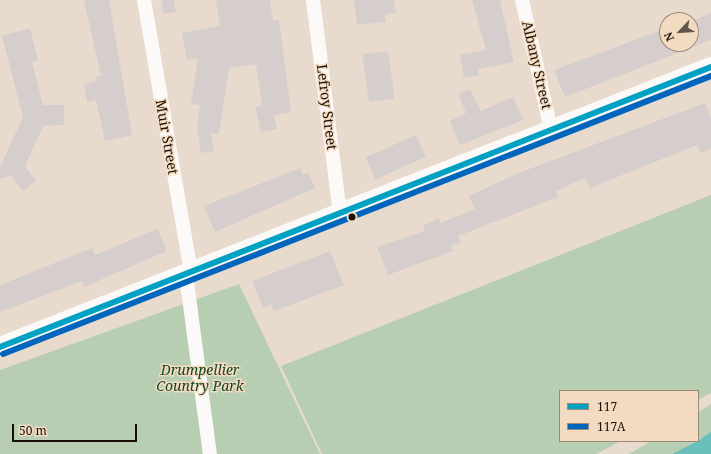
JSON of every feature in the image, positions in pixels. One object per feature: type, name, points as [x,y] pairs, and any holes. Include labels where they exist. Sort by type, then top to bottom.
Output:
[{"type":"street","name":"Muir Street","points":[[144,0],[189,274],[210,454]]},
{"type":"street","name":"Lefroy Street","points":[[313,0],[340,215]]},
{"type":"street","name":"Albany Street","points":[[522,0],[551,130]]},
{"type":"street","points":[[0,347],[340,215],[711,67]]},
{"type":"green space","points":[[711,195],[711,393],[699,399],[699,390],[559,390],[559,442],[619,442],[596,454],[322,454],[281,366]]},
{"type":"green space","name":"Drumpellier Country Park","points":[[239,284],[320,454],[0,454],[0,370]]},
{"type":"green space","points":[[711,404],[711,454],[628,454],[650,442],[699,442],[699,411]]},
{"type":"water","points":[[711,432],[711,454],[672,454],[696,442],[699,442],[699,440]]},
{"type":"building","points":[[84,0],[109,0],[132,135],[105,141],[96,100],[87,102],[84,84],[97,81],[96,77],[101,76]]},
{"type":"building","points":[[162,0],[174,0],[176,12],[163,14]]},
{"type":"building","points":[[216,0],[270,0],[273,21],[279,20],[291,112],[274,115],[277,129],[261,132],[255,107],[262,105],[256,64],[229,68],[219,134],[211,133],[214,151],[201,153],[197,126],[200,105],[191,104],[198,58],[187,60],[182,33],[220,26]]},
{"type":"building","points":[[354,0],[394,0],[396,13],[385,14],[386,22],[357,25]]},
{"type":"building","points":[[472,0],[500,0],[514,62],[478,69],[479,75],[464,78],[460,55],[486,50]]},
{"type":"building","points":[[711,13],[711,40],[699,45],[699,18]]},
{"type":"building","points":[[30,28],[38,61],[32,62],[43,105],[64,105],[64,125],[43,126],[25,166],[36,181],[23,191],[11,175],[0,179],[0,167],[23,117],[2,36]]},
{"type":"building","points":[[659,31],[659,52],[680,52],[565,97],[554,70]]},
{"type":"building","points":[[388,51],[395,99],[369,102],[362,55]]},
{"type":"building","points":[[470,89],[481,111],[513,97],[523,120],[460,145],[450,121],[466,113],[458,94]]},
{"type":"building","points":[[705,103],[711,118],[711,149],[701,153],[697,145],[590,188],[585,178],[556,191],[558,197],[458,236],[461,242],[451,246],[453,251],[388,275],[377,247],[425,231],[423,225],[439,218],[440,223],[475,209],[469,196],[516,174]]},
{"type":"building","points":[[416,135],[426,157],[376,179],[366,157]]},
{"type":"building","points":[[300,168],[303,175],[308,173],[315,188],[215,232],[204,206]]},
{"type":"building","points":[[158,229],[167,251],[84,287],[82,281],[0,312],[0,285],[92,248],[95,255]]},
{"type":"building","points":[[330,251],[344,285],[274,311],[271,305],[263,308],[252,281]]},
{"type":"transit line","name":"117","points":[[0,347],[711,67]]},
{"type":"transit line","name":"117A","points":[[3,354],[711,76]]}]
